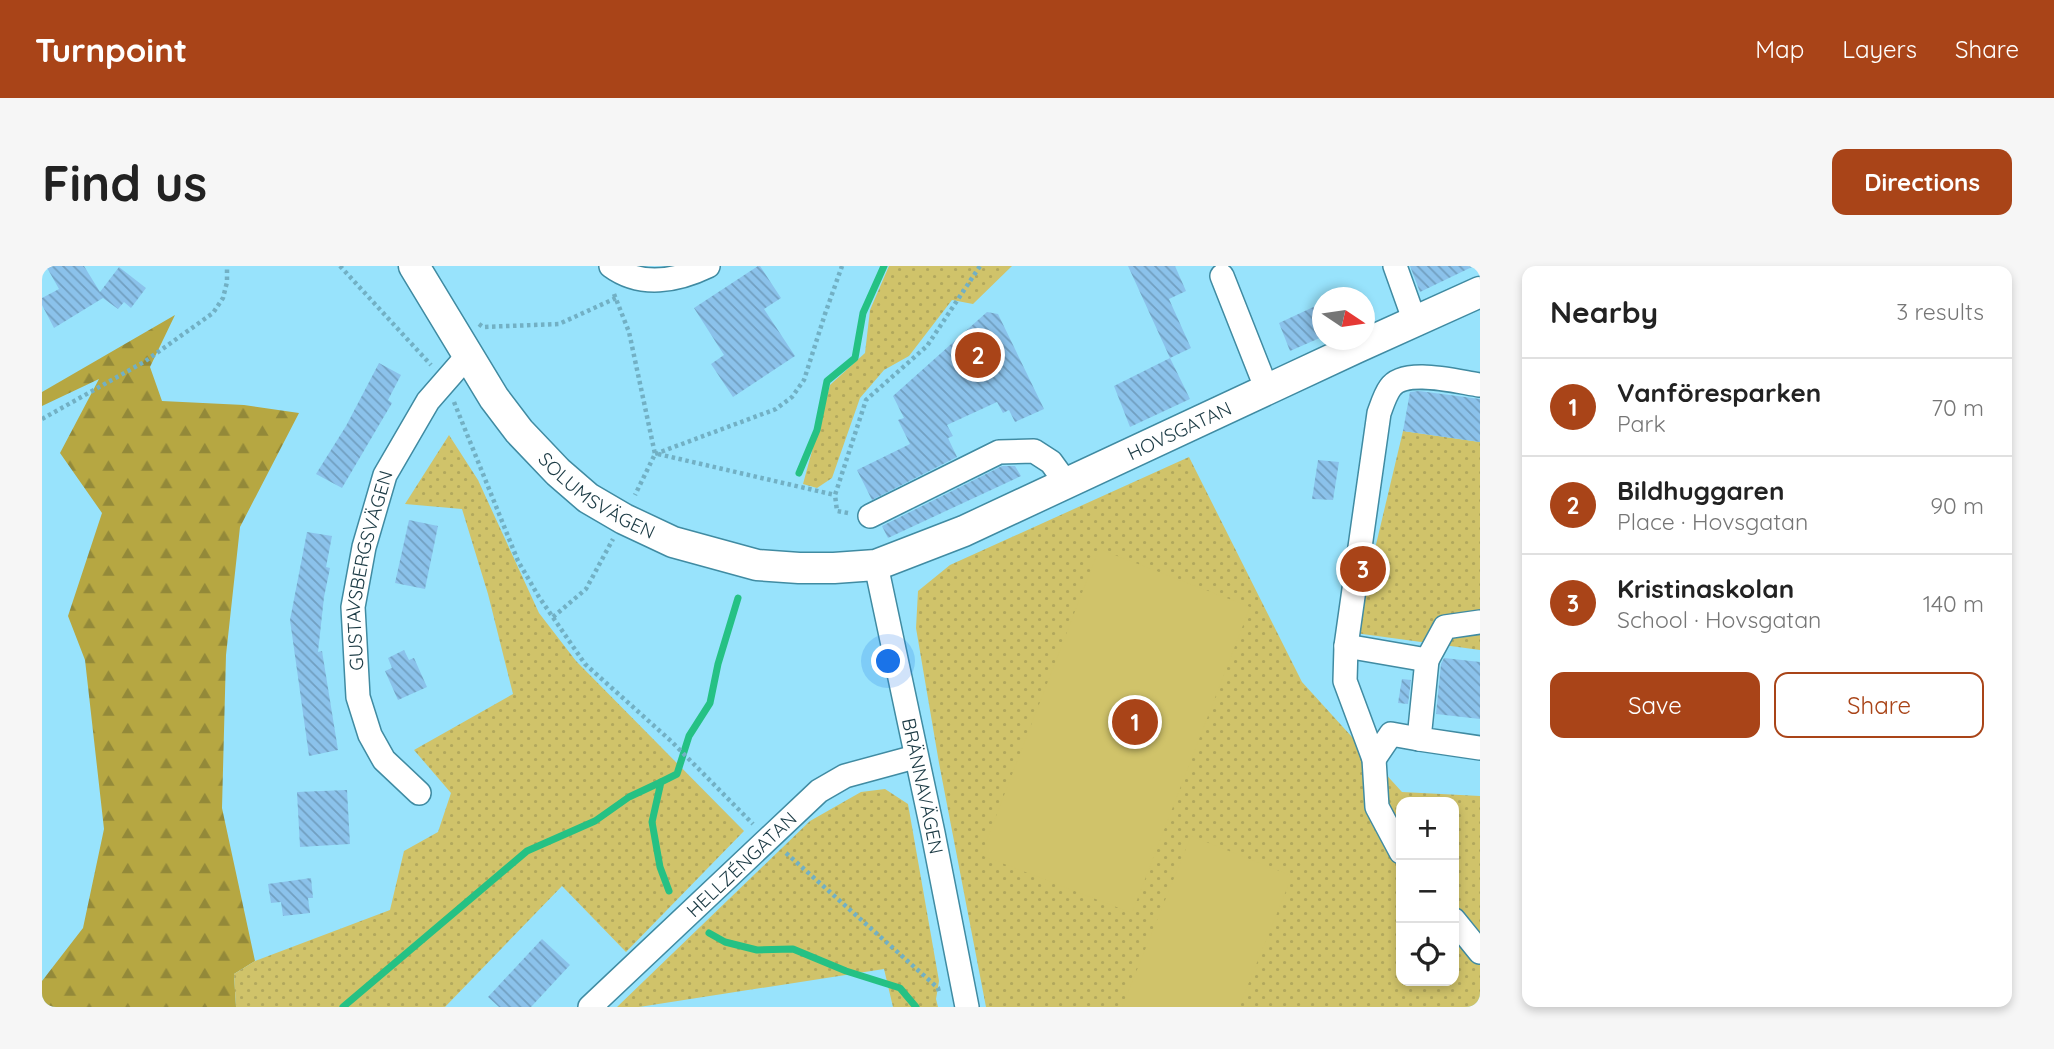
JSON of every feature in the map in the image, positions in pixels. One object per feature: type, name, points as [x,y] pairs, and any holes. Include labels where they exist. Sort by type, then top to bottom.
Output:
[{"type":"main road","name":"SOLUMSVÄGEN","points":[[414,266],[494,398],[519,431],[558,472],[588,498],[624,519],[673,542],[758,565],[834,568],[876,565]]},
{"type":"main road","name":"HOVSGATAN","points":[[876,565],[964,531],[1480,292]]},
{"type":"street","points":[[611,277],[660,281],[686,276],[708,266]]},
{"type":"street","points":[[1395,266],[1415,322]]},
{"type":"street","points":[[1222,276],[1268,390]]},
{"type":"street","name":"GUSTAVSBERGSVÄGEN","points":[[419,793],[384,760],[370,735],[358,697],[353,607],[364,547],[385,475],[428,401],[469,354]]},
{"type":"street","points":[[1396,843],[1377,807],[1374,759],[1345,681],[1346,646],[1379,413],[1389,388],[1397,381],[1410,376],[1480,385]]},
{"type":"street","points":[[870,516],[999,452],[1034,451],[1051,462],[1067,484]]},
{"type":"street","name":"BRÄNNAVÄGEN","points":[[876,565],[967,1007]]},
{"type":"street","points":[[1419,739],[1427,660],[1446,627],[1480,622]]},
{"type":"street","points":[[1346,646],[1427,660]]},
{"type":"street","points":[[1374,759],[1391,734],[1480,748]]},
{"type":"street","name":"HELLZÉNGATAN","points":[[592,1006],[819,791],[845,776],[915,757]]},
{"type":"street","points":[[1456,923],[1480,952]]},
{"type":"path","points":[[42,419],[144,362],[213,313],[223,298],[227,266]]},
{"type":"path","points":[[340,266],[438,372]]},
{"type":"path","points":[[655,454],[776,409],[792,397],[804,380],[842,266]]},
{"type":"path","points":[[655,454],[835,495],[866,400],[927,346],[981,266]]},
{"type":"path","points":[[611,277],[629,332],[655,454],[633,499]]},
{"type":"path","points":[[475,322],[483,327],[559,324],[616,298]]},
{"type":"path","points":[[453,400],[518,561],[585,664],[671,741],[768,837],[938,988],[940,998]]},
{"type":"path","points":[[553,617],[586,589],[614,536]]},
{"type":"green space","points":[[175,315],[150,367],[162,401],[244,405],[299,413],[240,527],[226,655],[222,808],[255,961],[234,974],[236,1007],[42,1007],[42,981],[83,928],[104,829],[85,660],[68,616],[102,513],[60,453],[99,379],[42,406],[42,392]]},
{"type":"shaded area","points":[[889,266],[1012,266],[973,304],[952,300],[909,356],[884,370],[860,398],[832,478],[817,488],[803,484],[830,385],[865,353],[870,310]]},
{"type":"shaded area","points":[[1403,431],[1480,442],[1480,650],[1355,633]]},
{"type":"shaded area","points":[[449,435],[478,480],[539,613],[576,661],[744,831],[626,952],[562,886],[445,1007],[236,1007],[234,974],[255,961],[390,910],[404,851],[438,832],[451,793],[414,750],[513,694],[488,594],[462,509],[405,504]]},
{"type":"shaded area","points":[[1189,457],[1302,682],[1402,792],[1480,796],[1480,1007],[986,1007],[916,628],[918,591],[950,565]]},
{"type":"shaded area","points":[[1099,549],[1250,607],[1132,913],[981,855]]},
{"type":"shaded area","points":[[885,789],[908,804],[939,981],[936,999],[938,1007],[893,1007],[884,969],[639,1007],[617,1007],[810,821],[861,792]]},
{"type":"shaded area","points":[[1191,836],[1292,876],[1239,1007],[1122,1007]]},
{"type":"building","points":[[46,266],[84,266],[100,292],[119,267],[146,288],[131,308],[124,302],[118,309],[103,298],[54,328],[42,305],[42,298],[59,289]]},
{"type":"building","points":[[758,266],[781,298],[764,309],[795,356],[733,397],[711,364],[724,355],[694,308]]},
{"type":"building","points":[[1128,266],[1175,266],[1186,291],[1169,299],[1191,348],[1170,358]]},
{"type":"building","points":[[1410,266],[1474,266],[1420,292]]},
{"type":"building","points":[[1312,308],[1312,341],[1290,351],[1279,323]]},
{"type":"building","points":[[987,312],[998,314],[1044,409],[1015,422],[1009,410],[1003,413],[997,402],[947,425],[953,436],[948,438],[957,457],[872,500],[857,470],[910,444],[898,420],[904,418],[893,396]]},
{"type":"building","points":[[1170,358],[1190,399],[1130,427],[1114,386]]},
{"type":"building","points":[[379,363],[401,375],[388,400],[392,403],[342,488],[316,474],[346,426]]},
{"type":"building","points":[[1410,392],[1480,399],[1480,442],[1403,431]]},
{"type":"building","points":[[1318,460],[1339,462],[1333,500],[1312,499]]},
{"type":"building","points":[[1002,466],[1015,466],[1021,476],[888,538],[882,526]]},
{"type":"building","points":[[409,520],[438,526],[425,589],[395,583]]},
{"type":"building","points":[[307,532],[332,536],[326,567],[330,568],[318,652],[322,651],[338,750],[309,756],[290,620]]},
{"type":"building","points":[[404,650],[409,660],[414,658],[427,687],[398,700],[385,671],[392,668],[388,658]]},
{"type":"building","points":[[1444,658],[1480,662],[1480,719],[1436,714],[1441,664]]},
{"type":"building","points":[[1402,679],[1411,680],[1408,704],[1398,703]]},
{"type":"building","points":[[347,790],[350,844],[300,847],[297,792]]},
{"type":"building","points":[[311,878],[313,898],[308,898],[310,913],[283,916],[281,902],[271,903],[268,884]]},
{"type":"building","points":[[542,939],[570,965],[531,1007],[499,1007],[488,997]]},
{"type":"waterway","points":[[799,473],[817,430],[827,381],[855,358],[863,313],[884,266]]},
{"type":"waterway","points":[[669,891],[660,867],[652,822],[661,782],[677,774],[689,736],[710,703],[718,664],[738,598]]},
{"type":"waterway","points":[[343,1007],[527,851],[595,821],[629,797],[661,782]]},
{"type":"waterway","points":[[709,933],[725,942],[757,950],[793,949],[846,971],[900,988],[916,1007]]},
{"type":"place","name":"Bildhuggaren","points":[[978,355]]},
{"type":"place","name":"Kristinaskolan","points":[[1363,569]]},
{"type":"place","name":"Vanföresparken","points":[[1135,722]]}]
